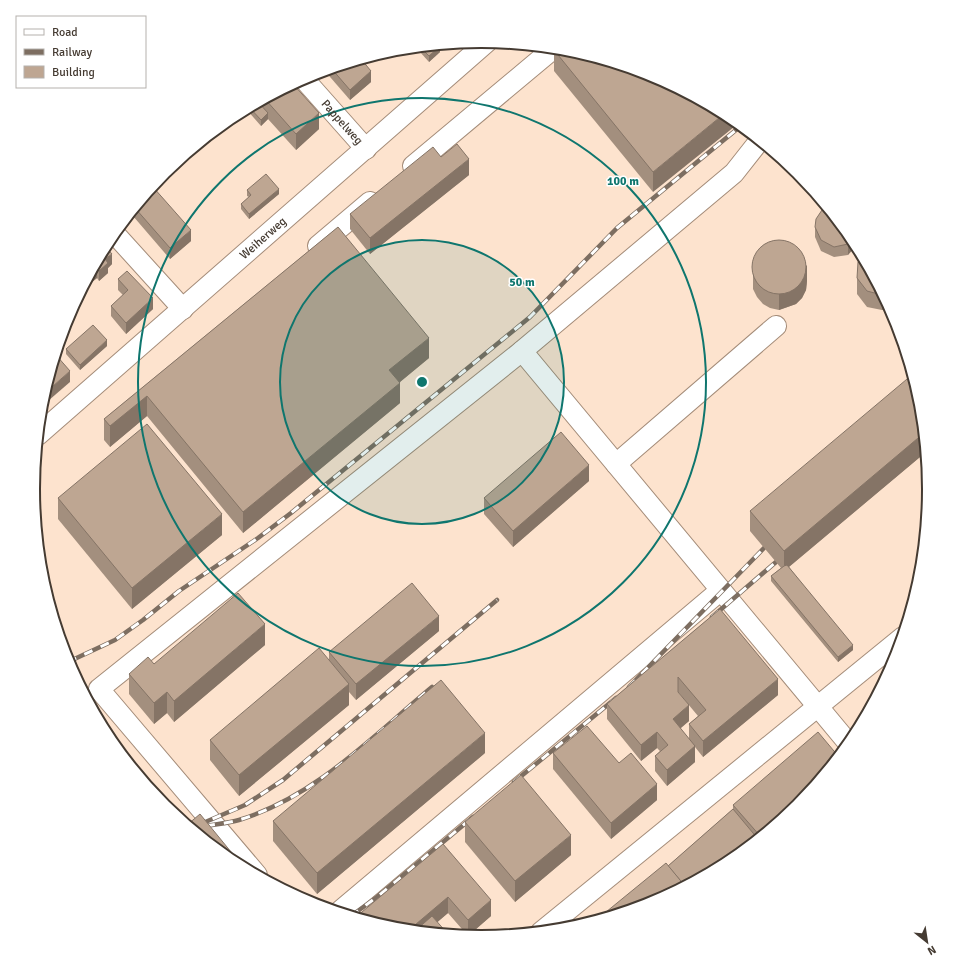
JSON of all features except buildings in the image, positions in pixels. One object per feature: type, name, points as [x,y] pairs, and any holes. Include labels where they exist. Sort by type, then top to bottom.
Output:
[{"type":"street","name":"Weiherweg","points":[[44,430],[480,48]]},
{"type":"street","points":[[400,177],[548,53]]},
{"type":"street","name":"Pappelweg","points":[[308,83],[366,149]]},
{"type":"street","points":[[244,861],[99,689],[522,351],[734,173],[757,144]]},
{"type":"street","points":[[302,259],[381,192]]},
{"type":"street","points":[[118,238],[182,309]]},
{"type":"street","points":[[616,464],[776,326]]},
{"type":"street","points":[[522,351],[845,739]]},
{"type":"street","points":[[344,908],[721,590]]},
{"type":"street","points":[[549,925],[895,643]]},
{"type":"railway","points":[[74,659],[115,640],[179,591],[258,538],[291,513],[530,317],[617,228],[737,129]]},
{"type":"railway","points":[[629,687],[764,548]]},
{"type":"railway","points":[[712,617],[776,562]]},
{"type":"railway","points":[[196,826],[245,805],[283,780],[497,600]]},
{"type":"railway","points":[[206,826],[239,820],[267,810],[318,781],[365,745],[432,687]]},
{"type":"railway","points":[[514,782],[616,698]]},
{"type":"railway","points":[[357,912],[377,897],[473,817]]}]
